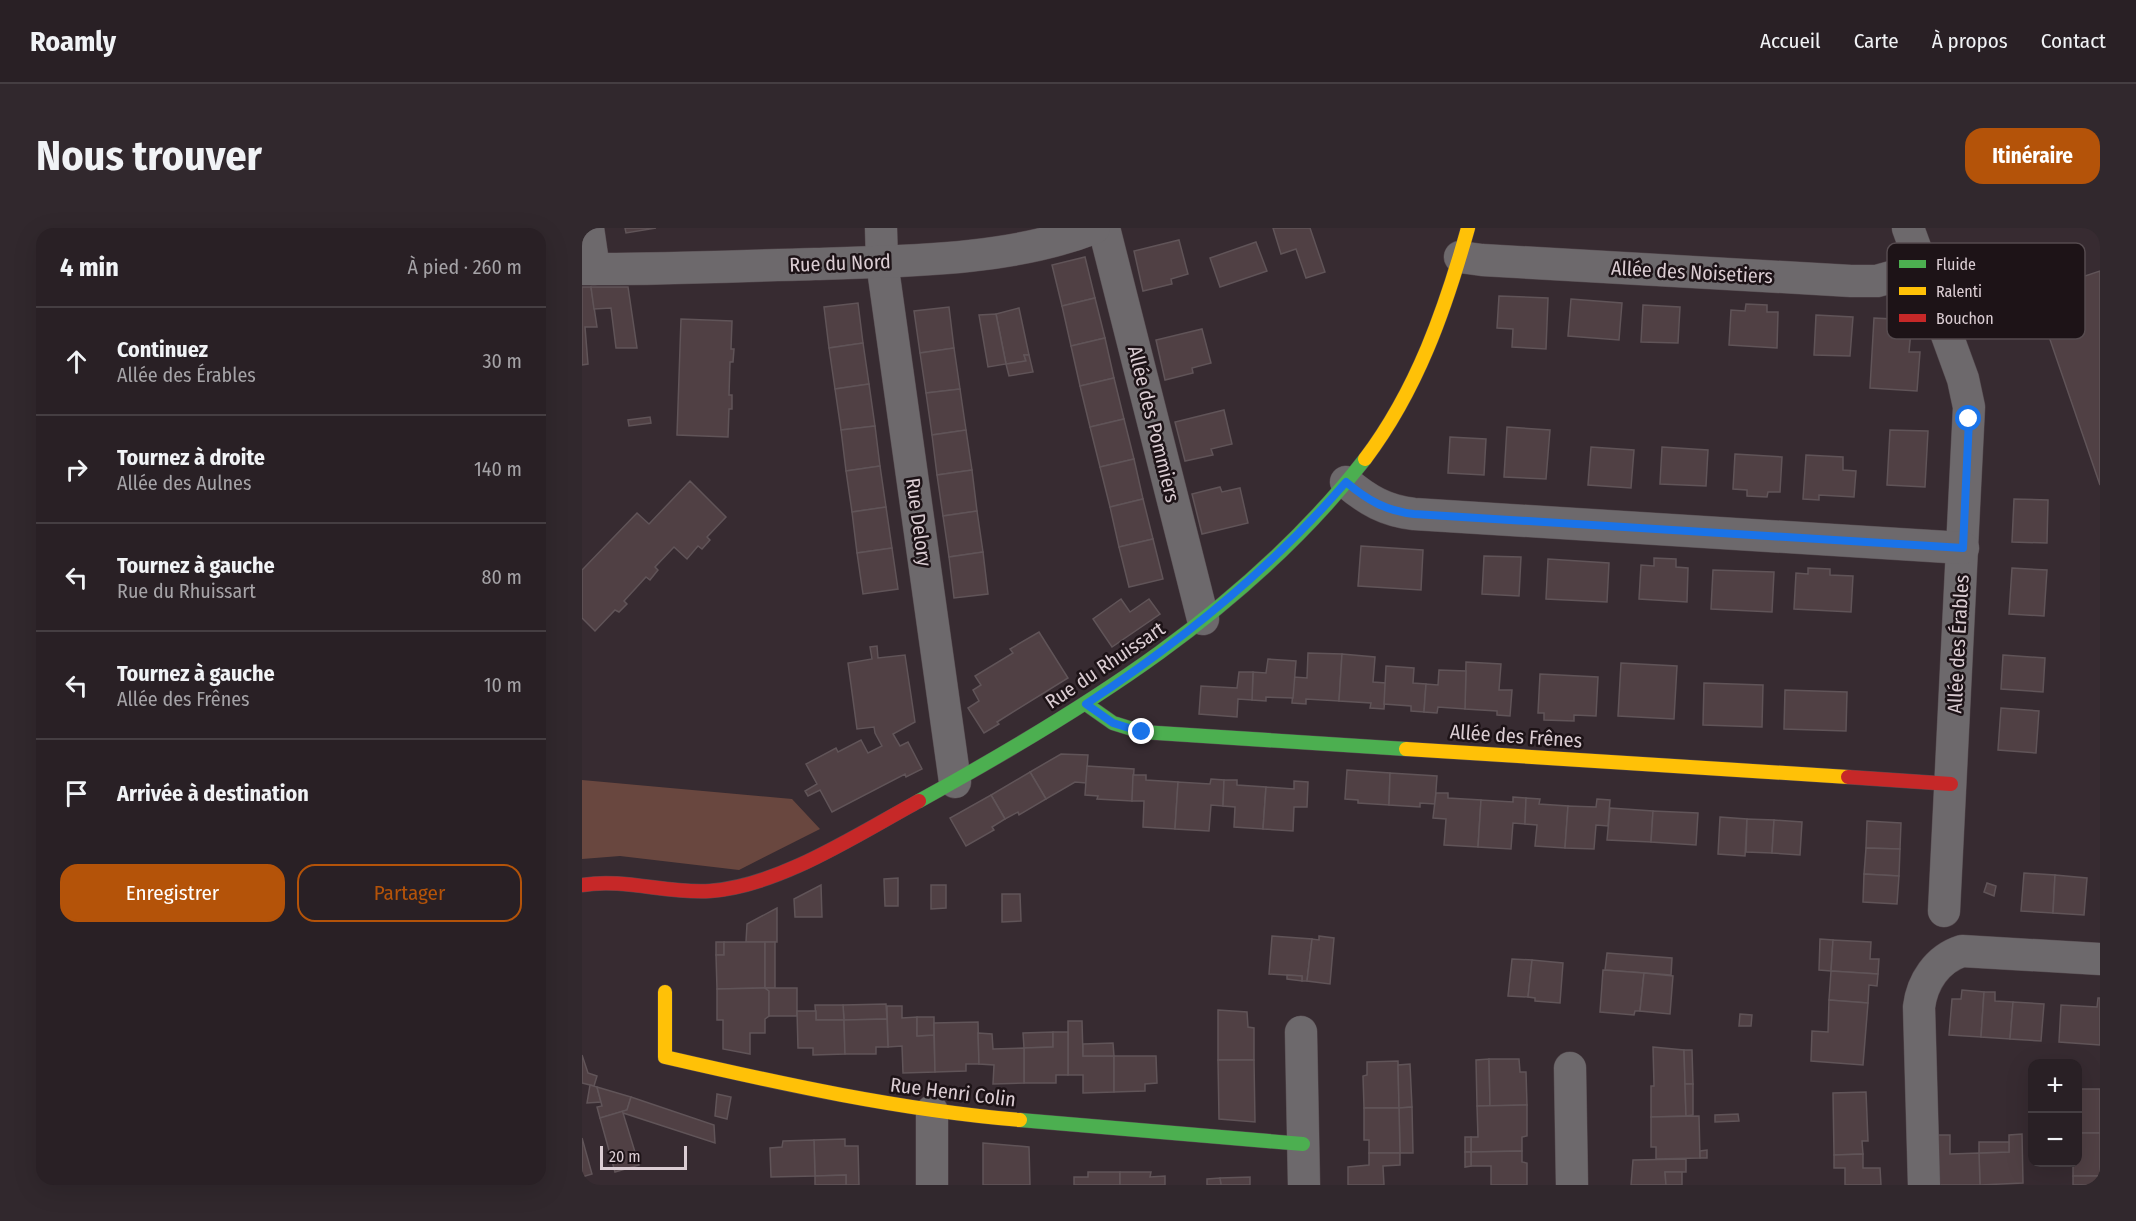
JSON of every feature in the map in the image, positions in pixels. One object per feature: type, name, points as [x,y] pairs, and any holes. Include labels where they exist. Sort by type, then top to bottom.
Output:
[{"type":"street","points":[[588,228],[588,269]]},
{"type":"street","name":"Rue Delory","points":[[881,228],[882,262],[955,782]]},
{"type":"street","name":"Rue du Nord","points":[[588,269],[882,262],[1011,250],[1060,239],[1094,228]]},
{"type":"street","name":"Allée des Pommiers","points":[[1104,228],[1203,619]]},
{"type":"street","name":"Allée des Érables","points":[[1908,228],[1914,243]]},
{"type":"street","name":"Rue du Rhuissart","points":[[582,885],[613,882],[699,892],[753,884],[798,866],[994,760],[1086,704],[1153,658],[1269,563],[1299,534],[1346,482],[1379,439],[1407,393],[1440,318],[1464,242]]},
{"type":"street","name":"Allée des Noisetiers","points":[[1464,242],[1494,261],[1851,281],[1887,278]]},
{"type":"street","name":"Allée des Érables","points":[[1944,911],[1969,419],[1967,392],[1948,339]]},
{"type":"street","points":[[1346,482],[1375,504],[1414,514],[1963,548]]},
{"type":"street","name":"Allée des Frênes","points":[[1086,704],[1113,723],[1142,732],[1951,784]]},
{"type":"street","points":[[1924,1185],[1919,1007],[1921,996],[1931,974],[1946,958],[1962,951],[2100,959]]},
{"type":"street","name":"Rue Henri Colin","points":[[665,993],[665,1056],[810,1090],[932,1111],[1303,1144]]},
{"type":"street","points":[[1301,1032],[1304,1185]]},
{"type":"street","points":[[1570,1068],[1572,1185]]},
{"type":"street","points":[[932,1111],[932,1185]]},
{"type":"shaded area","points":[[582,780],[792,799],[820,829],[739,870],[620,856],[582,859]]},
{"type":"building","points":[[625,228],[656,228],[626,233]]},
{"type":"building","points":[[1273,228],[1310,228],[1325,272],[1306,278],[1296,249],[1281,254]]},
{"type":"building","points":[[1179,240],[1188,274],[1171,279],[1172,284],[1143,291],[1134,251]]},
{"type":"building","points":[[1256,242],[1267,271],[1220,287],[1210,258]]},
{"type":"building","points":[[1085,257],[1095,298],[1062,306],[1052,265]]},
{"type":"building","points":[[2100,271],[2100,485],[2050,339],[2085,339],[2085,276]]},
{"type":"building","points":[[582,287],[591,287],[597,327],[585,327],[588,364],[582,365]]},
{"type":"building","points":[[591,287],[628,287],[637,348],[616,348],[611,308],[594,309]]},
{"type":"building","points":[[1499,296],[1548,298],[1546,349],[1512,347],[1513,329],[1497,328]]},
{"type":"building","points":[[1095,298],[1105,338],[1071,346],[1062,306]]},
{"type":"building","points":[[1571,299],[1622,303],[1619,340],[1568,336]]},
{"type":"building","points":[[858,303],[863,343],[829,348],[824,307]]},
{"type":"building","points":[[1746,304],[1767,305],[1767,312],[1778,312],[1777,348],[1729,345],[1731,310],[1745,311]]},
{"type":"building","points":[[1643,305],[1680,307],[1678,343],[1641,342]]},
{"type":"building","points":[[949,307],[954,348],[920,353],[914,311]]},
{"type":"building","points":[[1019,308],[1029,355],[1024,355],[1026,361],[1006,364],[996,314]]},
{"type":"building","points":[[996,314],[1006,364],[988,367],[979,315]]},
{"type":"building","points":[[1816,315],[1853,317],[1850,356],[1814,355]]},
{"type":"building","points":[[1874,318],[1887,319],[1887,339],[1910,339],[1909,352],[1920,352],[1917,391],[1870,388]]},
{"type":"building","points":[[681,319],[732,321],[731,349],[734,349],[733,362],[730,362],[729,395],[732,395],[732,409],[729,409],[728,437],[677,435]]},
{"type":"building","points":[[1202,329],[1211,363],[1192,368],[1193,373],[1165,380],[1156,340]]},
{"type":"building","points":[[1105,338],[1114,378],[1080,386],[1071,346]]},
{"type":"building","points":[[863,343],[869,384],[835,389],[829,348]]},
{"type":"building","points":[[954,348],[960,389],[926,393],[920,353]]},
{"type":"building","points":[[1024,355],[1029,355],[1033,372],[1009,376],[1006,364],[1026,361]]},
{"type":"building","points":[[1114,378],[1124,419],[1090,427],[1080,386]]},
{"type":"building","points":[[869,384],[875,426],[841,430],[835,389]]},
{"type":"building","points":[[960,389],[966,430],[932,435],[926,393]]},
{"type":"building","points":[[1224,410],[1232,444],[1211,449],[1213,455],[1185,461],[1175,422]]},
{"type":"building","points":[[650,417],[651,423],[629,426],[628,420]]},
{"type":"building","points":[[1124,419],[1134,459],[1100,467],[1090,427]]},
{"type":"building","points":[[875,426],[880,466],[846,471],[841,430]]},
{"type":"building","points":[[1507,427],[1550,430],[1546,479],[1504,477]]},
{"type":"building","points":[[966,430],[972,470],[937,475],[932,435]]},
{"type":"building","points":[[1890,430],[1928,431],[1925,487],[1887,485]]},
{"type":"building","points":[[1450,437],[1486,439],[1484,475],[1448,473]]},
{"type":"building","points":[[1591,447],[1634,450],[1631,488],[1588,485]]},
{"type":"building","points":[[1662,447],[1708,450],[1706,486],[1660,484]]},
{"type":"building","points":[[1735,454],[1782,457],[1780,492],[1768,492],[1767,497],[1747,496],[1747,490],[1733,489]]},
{"type":"building","points":[[1806,455],[1843,457],[1843,470],[1856,471],[1854,497],[1819,495],[1819,500],[1803,499]]},
{"type":"building","points":[[1134,459],[1143,499],[1110,507],[1100,467]]},
{"type":"building","points":[[880,466],[886,507],[852,512],[846,471]]},
{"type":"building","points":[[972,470],[977,511],[943,516],[937,475]]},
{"type":"building","points":[[690,481],[726,517],[707,537],[710,540],[702,549],[698,546],[687,559],[674,547],[655,567],[658,570],[650,580],[646,577],[624,601],[627,604],[619,612],[615,610],[595,631],[582,618],[582,570],[637,513],[649,524]]},
{"type":"building","points":[[1220,487],[1222,492],[1240,488],[1248,523],[1202,534],[1192,494]]},
{"type":"building","points":[[1143,499],[1153,539],[1119,547],[1110,507]]},
{"type":"building","points":[[2014,499],[2048,500],[2047,543],[2012,542]]},
{"type":"building","points":[[886,507],[892,548],[857,553],[852,512]]},
{"type":"building","points":[[977,511],[983,552],[949,557],[943,516]]},
{"type":"building","points":[[1153,539],[1163,579],[1129,587],[1119,547]]},
{"type":"building","points":[[1361,546],[1423,550],[1421,590],[1358,586]]},
{"type":"building","points":[[892,548],[898,589],[863,594],[857,553]]},
{"type":"building","points":[[983,552],[988,594],[954,598],[949,557]]},
{"type":"building","points":[[1484,556],[1521,557],[1519,596],[1482,594]]},
{"type":"building","points":[[1654,558],[1676,559],[1676,567],[1688,568],[1687,602],[1639,599],[1641,565],[1654,566]]},
{"type":"building","points":[[1548,559],[1609,563],[1607,602],[1546,599]]},
{"type":"building","points":[[1808,568],[1830,569],[1830,575],[1853,576],[1851,612],[1794,609],[1796,573],[1808,574]]},
{"type":"building","points":[[2012,568],[2047,570],[2044,616],[2009,614]]},
{"type":"building","points":[[1713,570],[1774,572],[1772,612],[1711,609]]},
{"type":"building","points":[[1121,599],[1130,612],[1149,599],[1160,614],[1112,647],[1093,619]]},
{"type":"building","points":[[1039,632],[1068,678],[997,722],[999,724],[984,733],[968,708],[979,701],[973,690],[981,685],[975,676],[1013,653],[1010,649]]},
{"type":"building","points":[[877,646],[878,658],[905,655],[915,722],[893,734],[900,746],[908,742],[922,769],[906,777],[905,774],[832,812],[820,790],[808,796],[805,791],[817,784],[806,764],[836,748],[838,752],[861,740],[868,753],[882,746],[874,727],[857,729],[848,663],[872,659],[870,647]]},
{"type":"building","points":[[1308,653],[1342,654],[1339,701],[1306,699],[1306,704],[1292,703],[1294,677],[1307,678]]},
{"type":"building","points":[[1342,654],[1375,657],[1373,682],[1386,683],[1384,709],[1370,708],[1371,703],[1339,701]]},
{"type":"building","points":[[2003,655],[2045,658],[2043,692],[2001,689]]},
{"type":"building","points":[[1268,659],[1296,661],[1293,698],[1266,697],[1266,701],[1252,700],[1253,672],[1266,673]]},
{"type":"building","points":[[1466,662],[1501,664],[1499,690],[1512,690],[1510,716],[1497,715],[1497,711],[1465,709]]},
{"type":"building","points":[[1621,663],[1677,666],[1674,719],[1618,716]]},
{"type":"building","points":[[1386,666],[1414,668],[1413,683],[1426,684],[1424,712],[1411,711],[1411,706],[1384,704]]},
{"type":"building","points":[[1439,670],[1466,671],[1465,709],[1438,707],[1437,713],[1424,712],[1426,684],[1438,685]]},
{"type":"building","points":[[1239,672],[1253,672],[1252,700],[1238,699],[1237,717],[1199,714],[1201,686],[1237,688]]},
{"type":"building","points":[[1540,674],[1598,677],[1596,716],[1574,715],[1574,721],[1544,720],[1544,713],[1538,713]]},
{"type":"building","points":[[1704,683],[1763,685],[1762,727],[1703,725]]},
{"type":"building","points":[[1785,690],[1847,692],[1846,731],[1784,729]]},
{"type":"building","points":[[2001,708],[2039,711],[2036,753],[1998,750]]},
{"type":"building","points":[[1061,754],[1088,755],[1086,783],[1075,782],[1046,799],[1030,772]]},
{"type":"building","points":[[1087,766],[1134,769],[1132,801],[1097,799],[1098,796],[1085,795]]},
{"type":"building","points":[[1347,770],[1390,773],[1389,805],[1358,803],[1358,800],[1345,799]]},
{"type":"building","points":[[1030,772],[1046,799],[1019,815],[1018,812],[1005,819],[991,795]]},
{"type":"building","points":[[1390,773],[1437,776],[1435,804],[1420,803],[1420,807],[1389,805]]},
{"type":"building","points":[[1133,775],[1146,775],[1146,780],[1178,782],[1175,829],[1143,827],[1144,801],[1132,801]]},
{"type":"building","points":[[1211,779],[1224,780],[1223,806],[1211,805],[1209,831],[1175,829],[1178,782],[1210,784]]},
{"type":"building","points":[[1224,780],[1237,780],[1237,785],[1266,787],[1263,829],[1234,827],[1235,807],[1223,806]]},
{"type":"building","points":[[1294,781],[1308,782],[1307,807],[1294,807],[1293,831],[1263,829],[1266,787],[1294,789]]},
{"type":"building","points":[[1436,793],[1448,793],[1448,798],[1481,800],[1478,847],[1444,845],[1446,819],[1433,818]]},
{"type":"building","points":[[991,795],[1005,819],[992,827],[994,830],[966,846],[950,818]]},
{"type":"building","points":[[1513,797],[1526,798],[1525,824],[1513,823],[1511,849],[1478,847],[1481,800],[1513,802]]},
{"type":"building","points":[[1526,798],[1540,799],[1539,804],[1568,806],[1565,848],[1535,846],[1537,825],[1525,824]]},
{"type":"building","points":[[1597,799],[1610,800],[1608,826],[1596,825],[1594,849],[1565,848],[1568,806],[1596,807]]},
{"type":"building","points":[[1610,808],[1653,811],[1651,842],[1607,840]]},
{"type":"building","points":[[1653,811],[1698,813],[1696,845],[1651,842]]},
{"type":"building","points":[[1720,817],[1747,819],[1745,856],[1718,854]]},
{"type":"building","points":[[1747,819],[1774,820],[1772,853],[1746,852]]},
{"type":"building","points":[[1774,820],[1802,822],[1800,855],[1772,853]]},
{"type":"building","points":[[1867,821],[1901,823],[1900,849],[1866,848]]},
{"type":"building","points":[[1866,848],[1900,849],[1899,876],[1864,874]]},
{"type":"building","points":[[2024,873],[2055,875],[2053,913],[2021,911]]},
{"type":"building","points":[[1864,874],[1899,876],[1897,904],[1863,902]]},
{"type":"building","points":[[2055,875],[2087,878],[2084,915],[2053,913]]},
{"type":"building","points":[[898,878],[898,906],[885,906],[884,879]]},
{"type":"building","points":[[1987,883],[1996,886],[1994,896],[1984,892]]},
{"type":"building","points":[[821,885],[822,917],[795,917],[794,899]]},
{"type":"building","points":[[931,885],[946,885],[946,908],[931,909]]},
{"type":"building","points":[[1002,894],[1020,894],[1021,921],[1002,922]]},
{"type":"building","points":[[777,908],[777,942],[746,942],[747,924]]},
{"type":"building","points":[[1272,936],[1312,939],[1307,981],[1302,981],[1302,976],[1269,974]]},
{"type":"building","points":[[1319,936],[1334,938],[1330,984],[1307,981],[1312,939],[1319,940]]},
{"type":"building","points":[[1820,939],[1833,940],[1831,971],[1819,970]]},
{"type":"building","points":[[1833,940],[1871,942],[1870,959],[1879,959],[1878,974],[1831,971]]},
{"type":"building","points":[[716,942],[724,942],[724,955],[716,955]]},
{"type":"building","points":[[724,942],[765,942],[765,988],[717,989],[716,955],[724,955]]},
{"type":"building","points":[[765,942],[775,942],[775,988],[765,988]]},
{"type":"building","points":[[1607,953],[1672,958],[1671,975],[1605,970]]},
{"type":"building","points":[[1512,959],[1532,960],[1528,997],[1508,996]]},
{"type":"building","points":[[1532,960],[1563,963],[1560,1003],[1535,1001],[1535,998],[1528,997]]},
{"type":"building","points":[[1603,970],[1644,973],[1640,1011],[1635,1011],[1634,1015],[1600,1012]]},
{"type":"building","points":[[1831,971],[1878,974],[1877,986],[1869,985],[1868,1003],[1829,1000]]},
{"type":"building","points":[[1644,973],[1673,976],[1670,1014],[1640,1011]]},
{"type":"building","points":[[1287,975],[1302,976],[1302,981],[1287,979]]},
{"type":"building","points":[[765,988],[769,991],[769,1016],[765,1019],[765,1033],[750,1033],[750,1054],[723,1049],[723,1020],[717,1020],[717,989]]},
{"type":"building","points":[[765,988],[797,988],[797,1016],[769,1016],[769,991]]},
{"type":"building","points":[[1962,990],[1984,992],[1981,1037],[1949,1035],[1952,999],[1961,999]]},
{"type":"building","points":[[1984,992],[1995,992],[1995,1001],[2013,1002],[2010,1039],[1981,1037]]},
{"type":"building","points":[[2098,998],[2100,998],[2100,1045],[2059,1042],[2061,1005],[2097,1007]]},
{"type":"building","points":[[1829,1000],[1868,1003],[1863,1065],[1811,1061],[1812,1031],[1828,1032]]},
{"type":"building","points":[[2013,1002],[2044,1004],[2041,1041],[2010,1039]]},
{"type":"building","points":[[886,1004],[887,1019],[844,1020],[843,1005]]},
{"type":"building","points":[[815,1005],[843,1005],[844,1020],[816,1020]]},
{"type":"building","points":[[887,1006],[902,1006],[902,1018],[917,1017],[917,1036],[934,1035],[935,1072],[903,1073],[902,1046],[888,1047]]},
{"type":"building","points":[[1218,1010],[1247,1012],[1248,1027],[1254,1028],[1254,1060],[1218,1060]]},
{"type":"building","points":[[797,1011],[816,1011],[816,1020],[844,1020],[845,1054],[813,1055],[813,1048],[798,1048]]},
{"type":"building","points":[[1740,1014],[1752,1015],[1751,1026],[1739,1026]]},
{"type":"building","points":[[917,1017],[934,1017],[934,1035],[917,1036]]},
{"type":"building","points":[[887,1019],[888,1047],[876,1047],[876,1054],[845,1054],[844,1020]]},
{"type":"building","points":[[1068,1021],[1082,1021],[1083,1056],[1114,1056],[1114,1092],[1083,1093],[1083,1075],[1068,1075]]},
{"type":"building","points":[[978,1022],[979,1064],[966,1064],[966,1071],[935,1072],[934,1023]]},
{"type":"building","points":[[1053,1032],[1053,1047],[1024,1048],[1023,1033]]},
{"type":"building","points":[[1053,1032],[1068,1032],[1068,1075],[1056,1075],[1056,1083],[1024,1083],[1024,1048],[1053,1047]]},
{"type":"building","points":[[978,1033],[992,1034],[993,1049],[1024,1048],[1024,1083],[993,1084],[994,1065],[979,1064]]},
{"type":"building","points":[[1113,1043],[1114,1056],[1083,1056],[1083,1044]]},
{"type":"building","points":[[1653,1047],[1684,1050],[1686,1116],[1651,1117],[1651,1086],[1654,1086]]},
{"type":"building","points":[[1684,1050],[1692,1050],[1693,1084],[1685,1084]]},
{"type":"building","points":[[582,1055],[588,1073],[597,1076],[594,1086],[582,1083]]},
{"type":"building","points":[[1114,1056],[1156,1056],[1157,1083],[1145,1084],[1145,1091],[1114,1092]]},
{"type":"building","points":[[1489,1059],[1490,1106],[1477,1106],[1476,1060]]},
{"type":"building","points":[[1489,1059],[1519,1059],[1520,1072],[1526,1072],[1527,1105],[1490,1106]]},
{"type":"building","points":[[1218,1060],[1254,1060],[1255,1122],[1219,1119]]},
{"type":"building","points":[[1398,1061],[1399,1108],[1364,1108],[1363,1076],[1367,1075],[1367,1062]]},
{"type":"building","points":[[1410,1064],[1412,1107],[1399,1108],[1398,1065]]},
{"type":"building","points":[[1685,1084],[1693,1084],[1693,1115],[1686,1116]]},
{"type":"building","points":[[590,1085],[597,1087],[601,1102],[587,1103]]},
{"type":"building","points":[[597,1087],[631,1097],[627,1110],[600,1118],[597,1107],[602,1106]]},
{"type":"building","points":[[2082,1089],[2100,1089],[2100,1133],[2082,1133]]},
{"type":"building","points":[[1866,1092],[1868,1141],[1862,1141],[1863,1154],[1834,1155],[1833,1093]]},
{"type":"building","points":[[717,1094],[731,1097],[727,1119],[715,1116]]},
{"type":"building","points":[[631,1097],[714,1125],[715,1143],[623,1113],[639,1165],[615,1172],[600,1118],[627,1110]]},
{"type":"building","points":[[1527,1105],[1527,1136],[1522,1137],[1522,1151],[1471,1152],[1471,1137],[1478,1137],[1477,1106]]},
{"type":"building","points":[[1412,1107],[1413,1153],[1400,1153],[1399,1108]]},
{"type":"building","points":[[1364,1108],[1399,1108],[1400,1153],[1369,1153],[1369,1140],[1364,1140]]},
{"type":"building","points":[[1738,1114],[1739,1121],[1715,1122],[1715,1115]]},
{"type":"building","points":[[1699,1116],[1700,1158],[1656,1159],[1656,1147],[1651,1147],[1651,1117]]},
{"type":"building","points":[[2082,1133],[2100,1133],[2100,1176],[2073,1176],[2073,1167],[2082,1167]]},
{"type":"building","points":[[2022,1134],[2023,1183],[1980,1185],[1979,1153],[2009,1152],[2009,1135]]},
{"type":"building","points":[[1936,1135],[1950,1135],[1950,1154],[1979,1153],[1980,1185],[1937,1185]]},
{"type":"building","points":[[1465,1137],[1471,1137],[1471,1152],[1465,1152]]},
{"type":"building","points":[[582,1138],[592,1174],[582,1177]]},
{"type":"building","points":[[845,1139],[845,1146],[858,1146],[859,1185],[846,1185],[846,1175],[815,1176],[814,1140]]},
{"type":"building","points":[[814,1140],[815,1176],[771,1177],[770,1148],[782,1147],[783,1141]]},
{"type":"building","points":[[1979,1142],[2009,1142],[2009,1152],[1979,1153]]},
{"type":"building","points":[[983,1143],[1029,1147],[1030,1185],[983,1185]]},
{"type":"building","points":[[1707,1150],[1707,1158],[1700,1158],[1700,1151]]},
{"type":"building","points":[[1522,1151],[1522,1162],[1527,1163],[1527,1185],[1491,1185],[1491,1166],[1471,1166],[1471,1152]]},
{"type":"building","points":[[1465,1152],[1471,1152],[1471,1166],[1465,1167]]},
{"type":"building","points":[[1369,1153],[1400,1153],[1400,1165],[1383,1166],[1384,1185],[1348,1185],[1348,1167],[1369,1165]]},
{"type":"building","points":[[1863,1154],[1863,1168],[1880,1168],[1881,1185],[1845,1185],[1845,1168],[1834,1168],[1834,1155]]},
{"type":"building","points":[[1686,1159],[1686,1172],[1665,1172],[1666,1185],[1631,1185],[1633,1160]]},
{"type":"building","points":[[1088,1172],[1120,1172],[1120,1185],[1074,1185],[1074,1177],[1088,1177]]},
{"type":"building","points":[[1120,1172],[1151,1172],[1150,1177],[1165,1176],[1165,1185],[1120,1185]]},
{"type":"building","points":[[1665,1172],[1682,1172],[1682,1185],[1666,1185]]},
{"type":"building","points":[[846,1175],[846,1185],[815,1185],[815,1176]]},
{"type":"building","points":[[2073,1176],[2100,1176],[2100,1185],[2073,1185]]},
{"type":"building","points":[[1250,1177],[1250,1185],[1221,1185],[1220,1178]]},
{"type":"building","points":[[1220,1178],[1221,1185],[1207,1185],[1207,1179]]},
{"type":"traffic: fast","points":[[919,801],[1102,693],[1216,610],[1269,563],[1319,513],[1365,459]]},
{"type":"traffic: fast","points":[[1086,704],[1113,723],[1142,732],[1406,749]]},
{"type":"traffic: fast","points":[[1020,1120],[1303,1144]]},
{"type":"traffic: slow","points":[[1365,459],[1400,405],[1427,348],[1450,289],[1468,228]]},
{"type":"traffic: slow","points":[[1406,749],[1848,777]]},
{"type":"traffic: slow","points":[[665,992],[665,1057],[886,1103],[1020,1120]]},
{"type":"traffic: jam","points":[[1848,777],[1951,784]]},
{"type":"traffic: jam","points":[[582,885],[614,883],[694,891],[737,887],[791,869],[845,843],[919,801]]},
{"type":"route","points":[[1142,732],[1113,723],[1086,704],[1173,644],[1252,579],[1299,534],[1346,482],[1375,504],[1403,513],[1963,548],[1969,419]]}]
